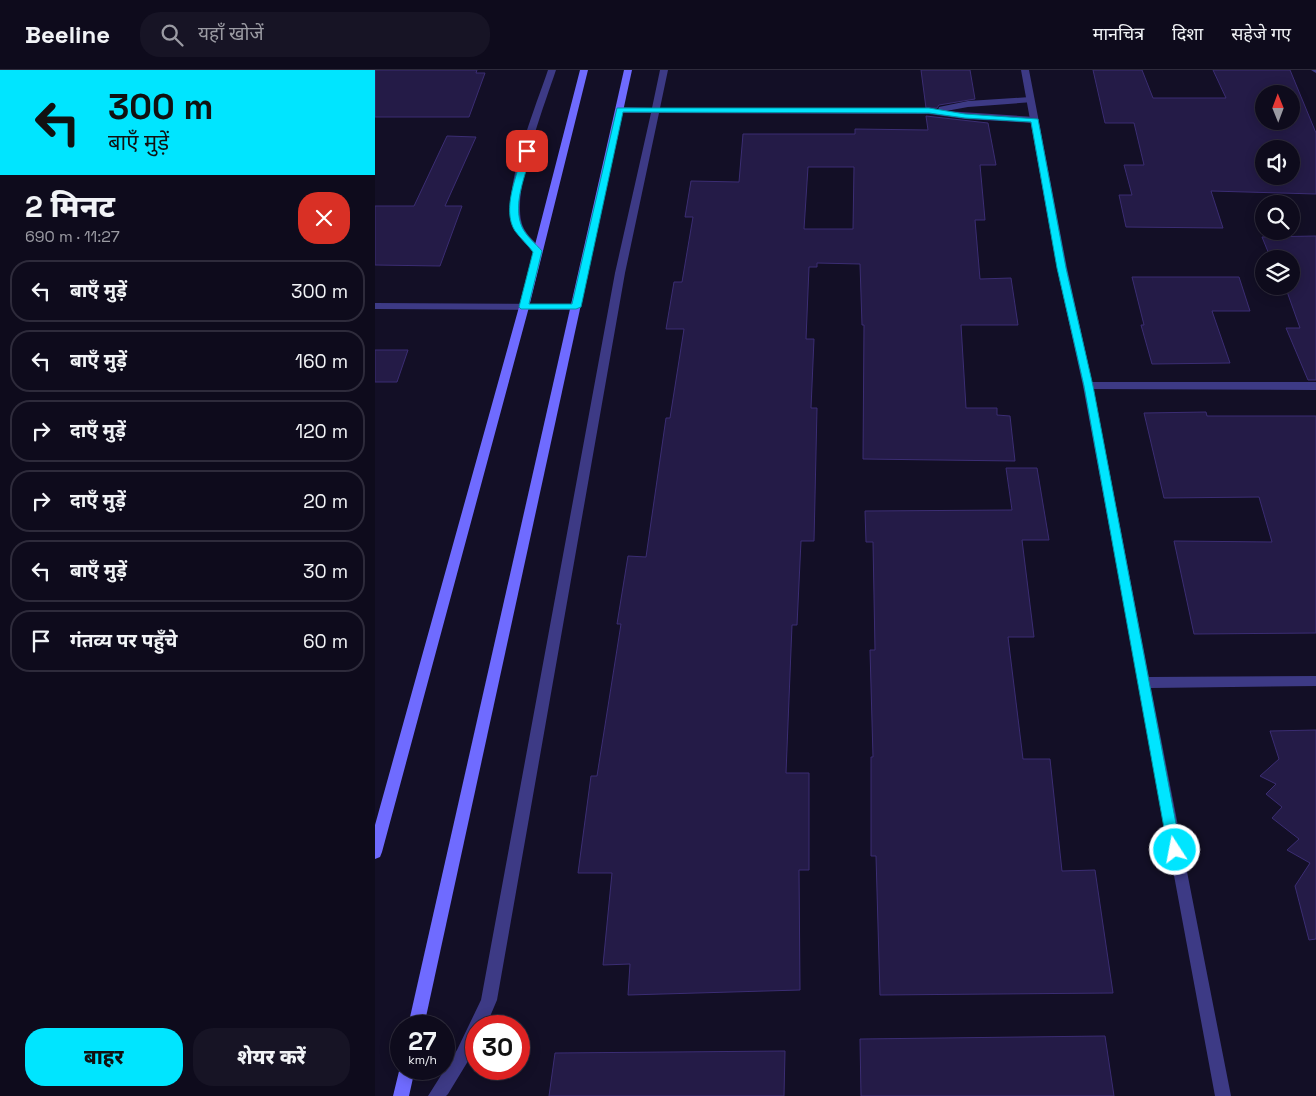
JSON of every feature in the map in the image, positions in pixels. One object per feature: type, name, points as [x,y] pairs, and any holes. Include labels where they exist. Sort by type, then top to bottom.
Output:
[{"type":"main road","points":[[375,852],[524,307],[584,70]]},
{"type":"main road","points":[[418,1015],[628,70]]},
{"type":"main road","points":[[401,1096],[405,1080]]},
{"type":"street","points":[[538,251],[519,230],[515,219],[514,204],[518,183],[552,70]]},
{"type":"street","points":[[483,1015],[489,1000],[620,274],[657,110],[664,70]]},
{"type":"street","points":[[1025,70],[1029,100],[1035,120],[1062,268],[1089,386],[1164,793],[1223,1096]]},
{"type":"street","points":[[929,111],[968,104],[1029,100]]},
{"type":"street","points":[[619,110],[929,111],[965,116],[1035,120]]},
{"type":"street","points":[[375,306],[576,307]]},
{"type":"street","points":[[1089,386],[1316,386]]},
{"type":"street","points":[[1145,683],[1316,681]]},
{"type":"street","points":[[436,1096],[465,1053]]},
{"type":"building","points":[[375,70],[477,70],[476,73],[485,73],[469,117],[375,117]]},
{"type":"building","points":[[921,70],[970,70],[975,99],[939,105],[937,108],[926,108]]},
{"type":"building","points":[[1093,70],[1142,70],[1153,98],[1226,98],[1213,70],[1290,70],[1296,85],[1255,85],[1255,130],[1300,130],[1300,94],[1316,133],[1316,194],[1211,191],[1223,228],[1126,227],[1119,195],[1132,195],[1124,165],[1144,165],[1134,123],[1105,123]]},
{"type":"building","points":[[926,116],[988,123],[996,165],[980,165],[985,220],[975,220],[980,279],[1011,278],[1018,325],[961,325],[966,408],[997,408],[997,415],[1010,416],[1015,461],[863,459],[864,325],[862,325],[860,264],[817,263],[817,267],[809,267],[806,339],[814,339],[811,408],[817,408],[814,541],[801,541],[797,625],[792,625],[786,773],[809,773],[809,870],[799,870],[800,990],[628,995],[630,964],[603,965],[612,873],[578,873],[591,776],[597,776],[621,624],[617,624],[628,556],[646,557],[666,418],[670,418],[684,329],[666,329],[674,282],[682,282],[693,217],[685,217],[691,181],[739,182],[743,134],[855,134],[855,129],[928,130]],"holes":[[[808,167],[854,167],[853,229],[804,229]]]},
{"type":"building","points":[[447,136],[476,137],[445,206],[462,206],[440,266],[375,265],[375,206],[414,206]]},
{"type":"building","points":[[1300,236],[1316,236],[1316,380],[1308,380],[1286,328],[1300,328],[1288,295],[1300,295],[1300,250],[1267,250],[1263,240],[1300,240]]},
{"type":"building","points":[[1132,277],[1239,277],[1250,311],[1212,311],[1230,363],[1152,364],[1141,325],[1144,325]]},
{"type":"building","points":[[375,350],[408,350],[397,382],[375,382]]},
{"type":"building","points":[[1206,412],[1207,416],[1316,416],[1316,633],[1194,634],[1174,541],[1272,542],[1259,497],[1164,498],[1144,413]]},
{"type":"building","points":[[1006,468],[1037,468],[1049,540],[1022,540],[1034,637],[1008,637],[1023,759],[1050,759],[1062,871],[1095,870],[1113,993],[880,995],[876,856],[871,856],[871,757],[873,757],[870,650],[875,650],[873,542],[866,542],[865,511],[1012,510]]},
{"type":"building","points":[[1316,730],[1316,939],[1309,940],[1295,886],[1310,863],[1287,850],[1299,839],[1272,818],[1282,807],[1266,794],[1276,784],[1260,776],[1279,759],[1270,731]]},
{"type":"building","points":[[1105,1036],[1114,1096],[861,1096],[860,1039]]},
{"type":"building","points":[[785,1051],[784,1096],[549,1096],[555,1053]]},
{"type":"route","points":[[527,151],[514,204],[515,219],[519,230],[538,251],[524,307],[576,307],[619,110],[929,111],[965,116],[1035,120],[1062,268],[1089,386],[1175,850]]}]
